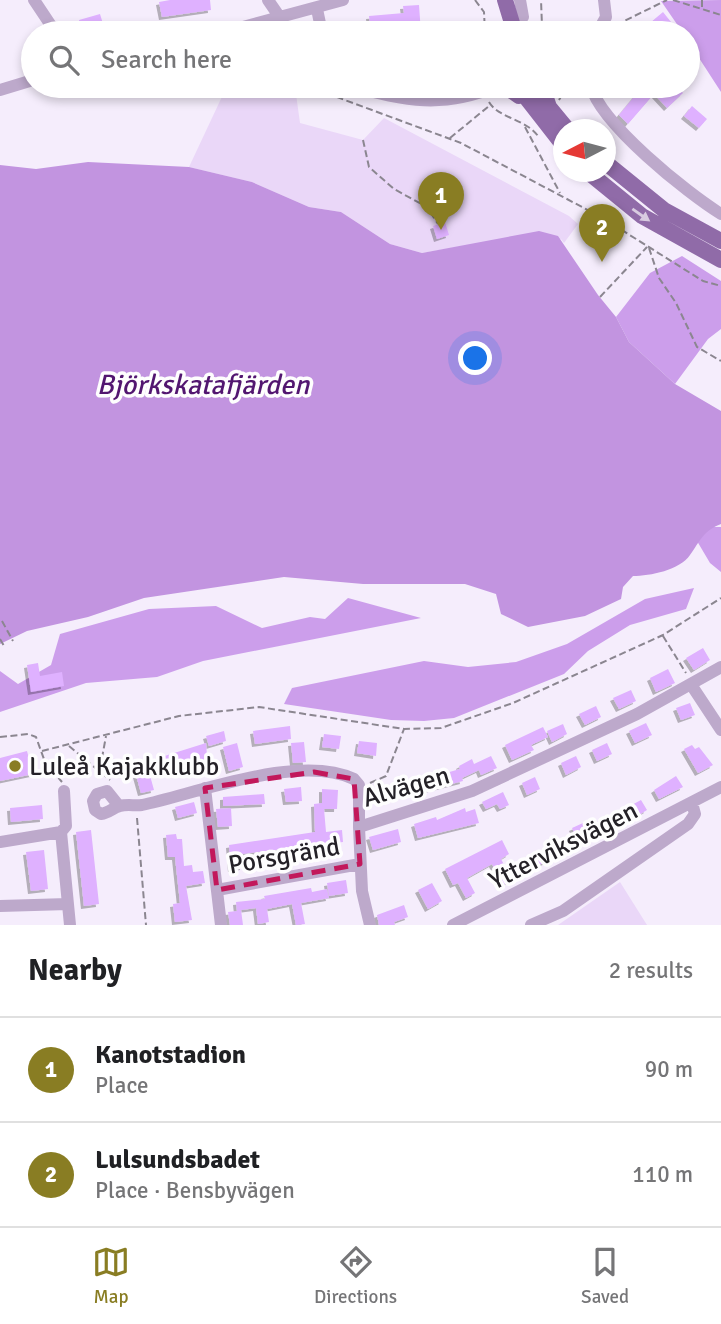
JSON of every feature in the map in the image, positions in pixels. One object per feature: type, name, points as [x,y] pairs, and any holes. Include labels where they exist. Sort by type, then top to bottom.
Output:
[{"type":"main road","points":[[499,0],[508,21]]},
{"type":"main road","points":[[505,0],[510,21]]},
{"type":"main road","points":[[527,98],[553,132]]},
{"type":"main road","points":[[546,98],[549,107],[559,119]]},
{"type":"main road","points":[[616,171],[664,210],[721,241]]},
{"type":"main road","points":[[600,182],[642,216],[721,260]]},
{"type":"street","points":[[34,0],[48,21]]},
{"type":"street","points":[[268,0],[281,19]]},
{"type":"street","points":[[272,21],[343,0]]},
{"type":"street","points":[[520,0],[523,17],[520,21]]},
{"type":"street","points":[[604,0],[606,17],[604,21]]},
{"type":"street","points":[[317,9],[320,21]]},
{"type":"street","points":[[0,90],[21,84]]},
{"type":"street","points":[[408,98],[427,102],[458,98]]},
{"type":"street","points":[[596,98],[600,107],[679,185],[721,214]]},
{"type":"street","name":"Alvägen","points":[[126,806],[245,778],[314,772],[348,776],[359,785],[359,827],[472,791],[692,686],[721,667]]},
{"type":"street","points":[[692,686],[721,730]]},
{"type":"street","name":"Ytterviksvägen","points":[[531,925],[563,911],[672,836],[688,824],[721,787]]},
{"type":"street","points":[[205,788],[221,925]]},
{"type":"street","points":[[0,842],[61,832],[66,826],[64,791]]},
{"type":"street","name":"Ytterviksvägen","points":[[453,925],[696,813]]},
{"type":"street","points":[[359,827],[360,864],[370,925]]},
{"type":"street","points":[[61,832],[70,925]]},
{"type":"street","name":"Porsgränd","points":[[217,890],[360,864]]},
{"type":"street","points":[[0,906],[68,904]]},
{"type":"path","points":[[475,0],[484,12],[484,21]]},
{"type":"path","points":[[541,0],[543,21]]},
{"type":"path","points":[[624,21],[667,0]]},
{"type":"path","points":[[673,0],[721,15]]},
{"type":"path","points":[[702,0],[702,9]]},
{"type":"path","points":[[340,98],[450,138],[561,194],[703,281],[721,286]]},
{"type":"path","points":[[450,138],[464,124],[490,106],[491,98]]},
{"type":"path","points":[[490,106],[524,124],[538,136]]},
{"type":"path","points":[[524,124],[561,194]]},
{"type":"path","points":[[363,140],[369,167],[394,189],[427,207],[438,224]]},
{"type":"path","points":[[600,297],[648,246]]},
{"type":"path","points":[[648,246],[659,278],[676,303],[697,347],[721,361]]},
{"type":"path","points":[[42,751],[179,716],[258,707],[404,729],[429,730],[475,718],[663,635],[721,598]]},
{"type":"path","points":[[2,621],[13,641]]},
{"type":"path","points":[[663,635],[692,686]]},
{"type":"path","points":[[0,639],[4,646]]},
{"type":"path","points":[[359,785],[386,776],[404,729]]},
{"type":"path","points":[[0,737],[32,734],[45,762],[57,772],[64,791]]},
{"type":"path","points":[[99,771],[106,736]]},
{"type":"path","points":[[69,746],[112,783]]},
{"type":"path","points":[[126,806],[142,860],[146,925]]},
{"type":"highlighted area","points":[[314,772],[354,779],[360,864],[217,890],[205,788]]},
{"type":"shaded area","points":[[721,0],[721,92],[700,60],[700,21],[675,21],[661,1]]},
{"type":"shaded area","points":[[221,98],[297,98],[300,123],[363,140],[384,118],[569,216],[578,224],[564,243],[561,239],[486,242],[422,253],[390,244],[341,212],[309,207],[252,182],[189,167]]},
{"type":"shaded area","points":[[682,256],[721,281],[721,329],[708,339],[675,384],[629,342],[616,317],[650,273]]},
{"type":"shaded area","points":[[711,527],[721,527],[721,572],[710,563],[697,541]]},
{"type":"shaded area","points":[[694,588],[686,609],[630,625],[588,651],[564,674],[454,718],[391,720],[284,704],[292,688],[424,661],[468,667],[516,662],[567,644],[645,599]]},
{"type":"shaded area","points":[[348,598],[421,618],[203,661],[157,677],[86,683],[0,712],[0,671],[18,684],[51,665],[60,634],[149,609],[216,606],[262,628],[310,617],[325,619]]},
{"type":"shaded area","points":[[620,882],[647,925],[558,925]]},
{"type":"water","name":"Björkskatafjärden","points":[[88,162],[189,167],[252,182],[309,207],[341,212],[390,244],[422,253],[539,231],[558,236],[616,317],[629,342],[675,384],[721,411],[721,524],[706,533],[679,565],[648,575],[633,576],[623,587],[621,599],[585,616],[528,627],[501,614],[496,594],[465,584],[363,584],[284,577],[144,598],[88,617],[27,631],[0,644],[0,165],[36,169]]},
{"type":"building","points":[[210,0],[211,10],[162,17],[159,2]]},
{"type":"building","points":[[419,5],[420,21],[370,21],[369,16],[404,13],[403,6]]},
{"type":"building","points":[[663,12],[670,21],[652,21]]},
{"type":"building","points":[[100,14],[102,21],[79,21]]},
{"type":"building","points":[[633,98],[651,98],[628,124],[619,115]]},
{"type":"building","points":[[658,98],[678,98],[667,108]]},
{"type":"building","points":[[692,106],[707,119],[699,128],[684,116]]},
{"type":"building","points":[[445,222],[449,235],[437,239],[433,226]]},
{"type":"building","points":[[703,648],[710,660],[694,670],[686,658]]},
{"type":"building","points":[[38,663],[40,676],[62,672],[64,686],[31,692],[27,665]]},
{"type":"building","points":[[668,669],[675,683],[656,692],[650,678]]},
{"type":"building","points":[[631,690],[636,701],[619,709],[613,698]]},
{"type":"building","points":[[690,703],[695,715],[681,720],[676,708]]},
{"type":"building","points":[[596,706],[601,717],[585,725],[579,714]]},
{"type":"building","points":[[646,723],[652,735],[635,743],[629,731]]},
{"type":"building","points":[[563,724],[567,734],[552,742],[547,731]]},
{"type":"building","points":[[290,726],[291,739],[255,744],[253,731]]},
{"type":"building","points":[[543,727],[548,737],[531,745],[534,750],[512,760],[505,745]]},
{"type":"building","points":[[224,731],[226,741],[209,746],[206,736]]},
{"type":"building","points":[[324,734],[341,736],[339,749],[322,747]]},
{"type":"building","points":[[359,741],[377,743],[376,756],[357,753]]},
{"type":"building","points":[[304,742],[306,762],[293,763],[291,743]]},
{"type":"building","points":[[206,743],[208,768],[200,770],[197,758],[149,772],[154,790],[141,793],[136,775],[142,774],[139,764]]},
{"type":"building","points":[[237,743],[243,767],[229,771],[223,747]]},
{"type":"building","points":[[607,743],[612,754],[597,761],[592,750]]},
{"type":"building","points":[[692,745],[695,749],[699,747],[713,765],[698,773],[684,749]]},
{"type":"building","name":"Luleå Kajakklubb","points":[[27,751],[33,774],[0,781],[0,758]]},
{"type":"building","points":[[491,756],[497,768],[481,775],[479,770],[462,778],[463,781],[424,791],[426,795],[418,797],[414,782],[460,769],[459,766],[472,759],[474,764]]},
{"type":"building","points":[[576,756],[581,767],[566,775],[561,763]]},
{"type":"building","points":[[676,776],[683,787],[659,799],[654,790]]},
{"type":"building","points":[[535,777],[540,789],[527,795],[522,783]]},
{"type":"building","points":[[301,787],[302,801],[286,802],[284,789]]},
{"type":"building","points":[[322,789],[338,790],[337,809],[324,809],[326,832],[342,830],[343,842],[242,854],[243,867],[231,869],[229,845],[315,832],[314,804],[322,803]]},
{"type":"building","points":[[503,792],[509,805],[500,809],[497,804],[486,809],[482,802]]},
{"type":"building","points":[[264,794],[265,804],[223,806],[223,797]]},
{"type":"building","points":[[641,800],[647,810],[634,818],[628,807]]},
{"type":"building","points":[[194,802],[197,813],[178,818],[175,807]]},
{"type":"building","points":[[42,805],[43,819],[11,822],[10,808]]},
{"type":"building","points":[[231,808],[232,826],[218,827],[216,809]]},
{"type":"building","points":[[465,808],[466,812],[475,809],[479,823],[418,838],[414,824],[436,817],[437,820]]},
{"type":"building","points":[[607,816],[613,827],[578,842],[579,845],[564,853],[558,843],[575,834],[572,828],[583,823],[586,827]]},
{"type":"building","points":[[398,829],[401,842],[373,850],[369,837]]},
{"type":"building","points":[[91,830],[99,904],[84,906],[76,832]]},
{"type":"building","points":[[176,834],[177,839],[182,839],[184,866],[192,865],[193,872],[203,871],[205,883],[186,886],[192,920],[175,922],[173,904],[180,903],[175,857],[168,857],[166,835]]},
{"type":"building","points":[[502,840],[509,854],[501,859],[512,880],[503,885],[492,864],[467,878],[475,893],[466,898],[458,883],[453,885],[445,869]]},
{"type":"building","points":[[44,850],[48,889],[31,891],[26,852]]},
{"type":"building","points":[[542,850],[548,861],[526,870],[522,861]]},
{"type":"building","points":[[346,880],[348,893],[329,896],[327,883]]},
{"type":"building","points":[[432,883],[442,901],[428,909],[418,890]]},
{"type":"building","points":[[311,888],[312,892],[327,889],[329,898],[301,903],[305,924],[296,925],[292,904],[267,909],[269,922],[258,924],[256,908],[241,910],[243,925],[230,925],[228,912],[237,911],[236,902],[265,899],[264,896]]},
{"type":"building","points":[[404,905],[408,917],[394,922],[395,925],[379,925],[377,915]]},
{"type":"place","name":"Kanotstadion","points":[[441,230]]},
{"type":"place","name":"Lulsundsbadet","points":[[602,262]]},
{"type":"place","name":"Luleå Kajakklubb","points":[[15,766]]}]
